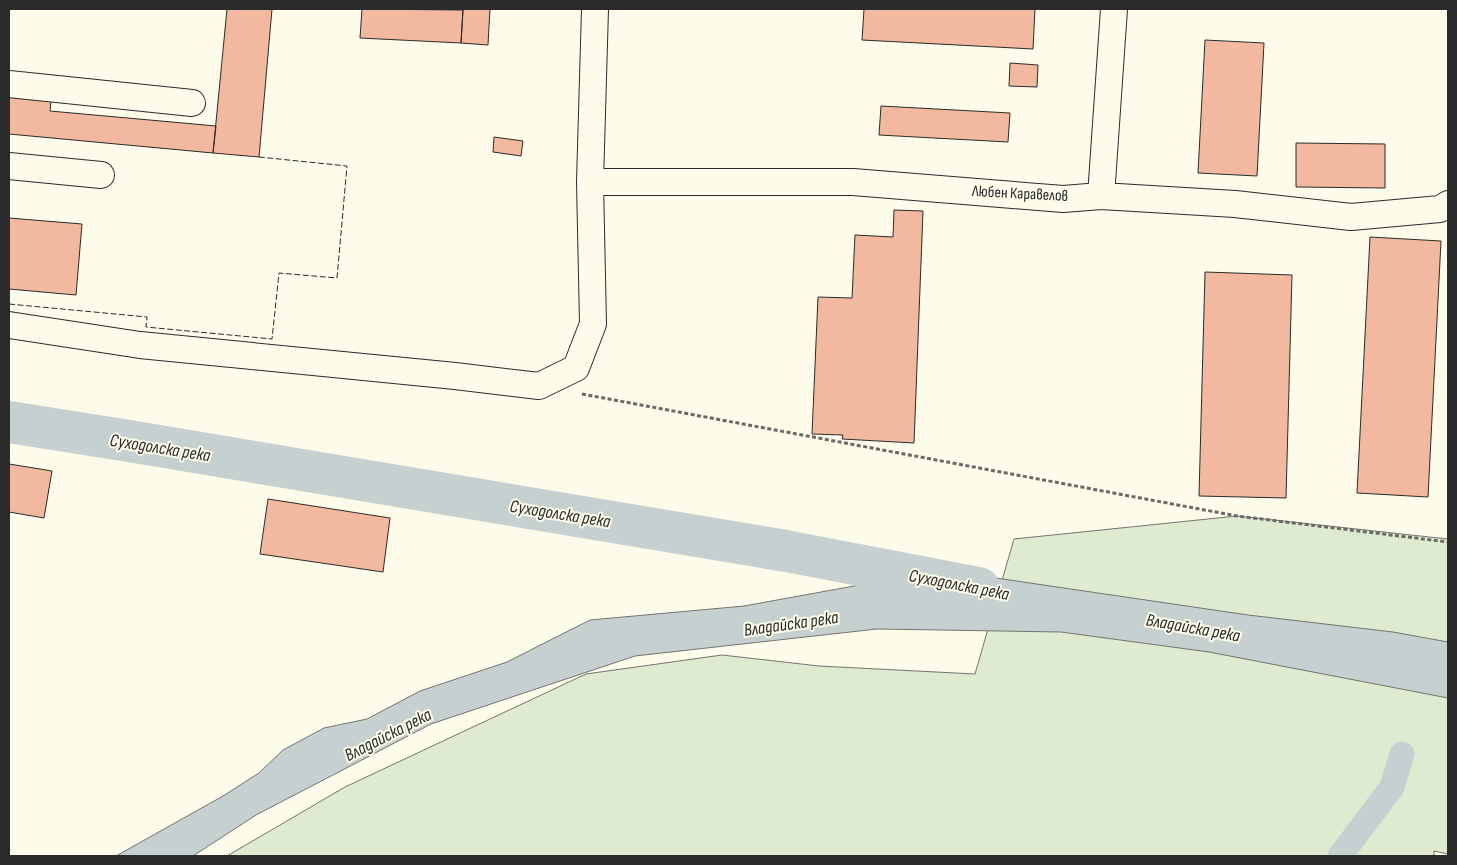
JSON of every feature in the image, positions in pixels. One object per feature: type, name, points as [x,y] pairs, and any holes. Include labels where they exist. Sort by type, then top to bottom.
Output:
[{"type":"lane","points":[[9,326],[140,345],[539,386],[576,368],[593,324],[590,182],[595,9]]},
{"type":"lane","points":[[1101,196],[1114,9]]},
{"type":"lane","points":[[9,84],[192,103]]},
{"type":"lane","points":[[9,166],[101,175]]},
{"type":"lane","name":"Любен Каравелов","points":[[590,182],[853,182],[1063,199],[1101,196],[1235,204],[1350,217],[1440,209],[1448,204]]},
{"type":"path","points":[[578,394],[1237,516],[1448,542]]},
{"type":"green space","points":[[1237,516],[1448,539],[1448,854],[1434,851],[1434,856],[227,856],[345,787],[586,674],[722,655],[819,666],[975,674],[1014,539]]},
{"type":"water","name":"Владайска река","points":[[982,576],[1248,615],[1393,632],[1448,642],[1448,698],[1209,652],[1061,632],[877,629],[635,656],[431,724],[256,815],[193,856],[116,856],[223,796],[259,773],[283,750],[324,728],[367,719],[420,691],[507,662],[590,620],[744,606],[876,582],[922,577]]},
{"type":"building","points":[[227,9],[272,9],[259,157],[213,153]]},
{"type":"building","points":[[362,9],[463,10],[461,43],[360,38]]},
{"type":"building","points":[[463,9],[490,9],[488,45],[461,43]]},
{"type":"building","points":[[864,9],[1035,9],[1033,49],[862,40]]},
{"type":"building","points":[[1205,40],[1264,43],[1257,176],[1198,173]]},
{"type":"building","points":[[1010,63],[1038,65],[1037,87],[1009,86]]},
{"type":"building","points":[[9,97],[51,101],[50,111],[216,126],[213,153],[9,134]]},
{"type":"building","points":[[881,106],[1010,113],[1008,142],[879,135]]},
{"type":"building","points":[[494,137],[523,141],[521,156],[493,152]]},
{"type":"building","points":[[1296,143],[1385,144],[1385,188],[1296,187]]},
{"type":"building","points":[[894,210],[923,211],[914,443],[842,439],[843,435],[812,434],[818,297],[852,298],[855,235],[893,237]]},
{"type":"building","points":[[9,218],[82,224],[76,295],[9,289]]},
{"type":"building","points":[[1370,237],[1441,241],[1428,497],[1357,493]]},
{"type":"building","points":[[1205,272],[1292,275],[1286,498],[1199,496]]},
{"type":"building","points":[[9,464],[52,471],[44,518],[9,512]]},
{"type":"building","points":[[268,499],[390,518],[383,572],[260,554]]},
{"type":"waterway","name":"Суходолска река","points":[[9,422],[786,551],[979,588]]},
{"type":"waterway","points":[[1340,856],[1392,787],[1402,754]]},
{"type":"fence","points":[[9,304],[147,317],[146,327],[272,339],[279,273],[337,278],[347,166],[259,156]]}]
